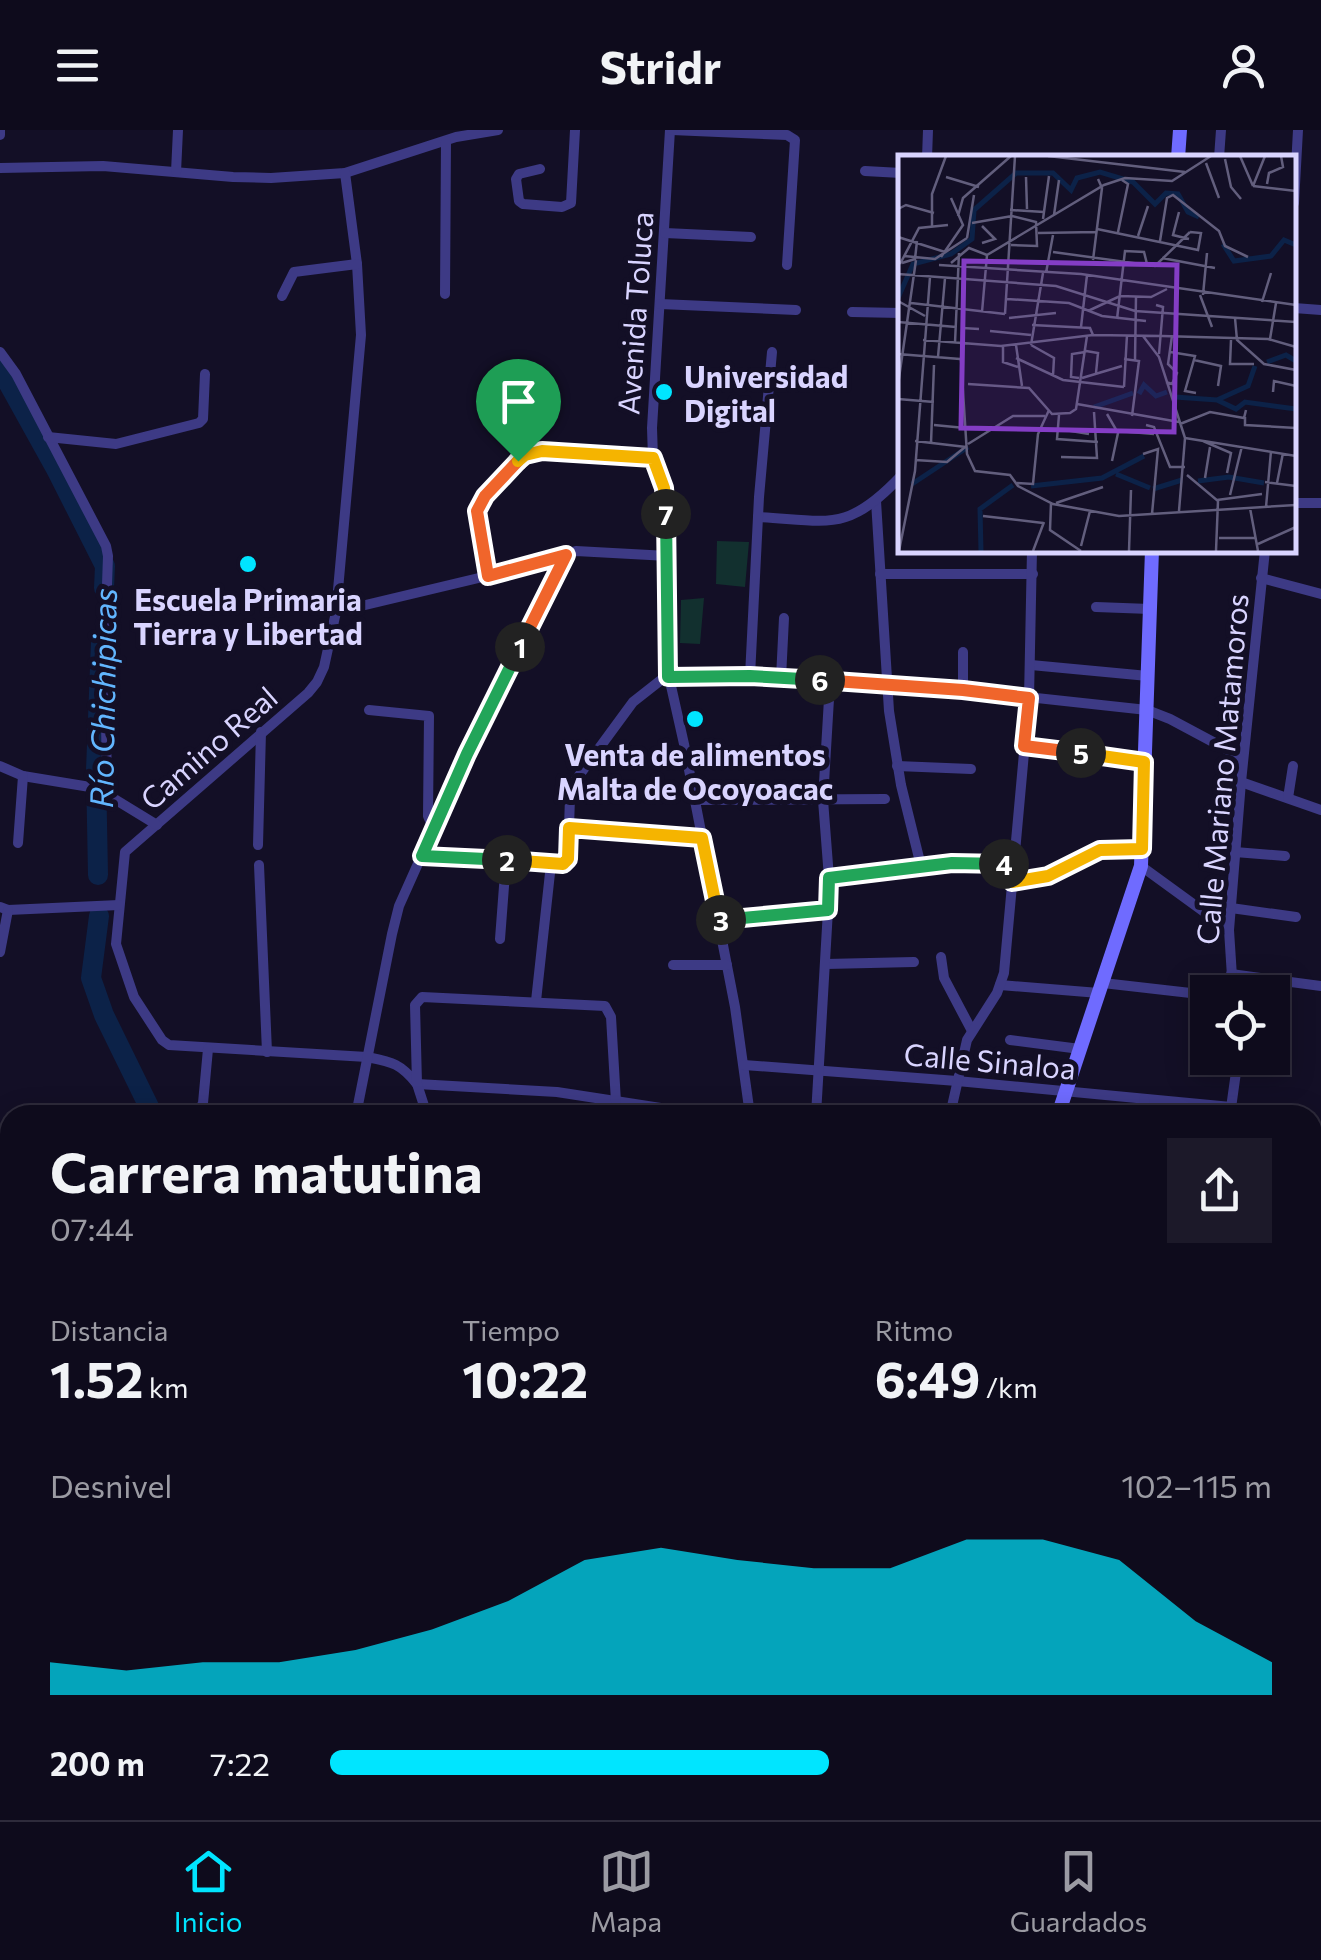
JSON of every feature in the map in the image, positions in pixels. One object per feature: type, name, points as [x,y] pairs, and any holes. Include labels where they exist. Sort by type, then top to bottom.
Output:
[{"type":"main road","points":[[1178,155],[1180,130]]},
{"type":"main road","points":[[1061,1105],[1141,866],[1152,552]]},
{"type":"street","points":[[176,172],[178,130]]},
{"type":"street","points":[[0,168],[103,166],[271,178],[344,173],[446,141],[498,130]]},
{"type":"street","points":[[540,170],[519,174],[519,201],[562,207],[571,202],[575,130]]},
{"type":"street","points":[[671,130],[787,135],[794,140],[787,264]]},
{"type":"street","name":"Avenida Toluca","points":[[671,130],[652,413],[653,458],[666,501],[668,677],[728,964],[749,1105]]},
{"type":"street","points":[[927,155],[928,130]]},
{"type":"street","points":[[1219,155],[1222,130]]},
{"type":"street","points":[[1296,166],[1298,130]]},
{"type":"street","points":[[445,294],[446,141]]},
{"type":"street","points":[[865,172],[898,173]]},
{"type":"street","name":"Camino Real","points":[[344,173],[357,264],[361,334],[336,612],[324,667],[308,694],[125,852],[116,944],[134,997],[165,1043],[208,1049],[367,1057]]},
{"type":"street","points":[[665,232],[751,237]]},
{"type":"street","points":[[282,296],[294,272],[357,264]]},
{"type":"street","points":[[660,304],[796,310]]},
{"type":"street","points":[[1296,308],[1321,310]]},
{"type":"street","points":[[852,312],[898,312]]},
{"type":"street","points":[[0,352],[16,374],[106,546],[105,793]]},
{"type":"street","points":[[750,676],[772,352]]},
{"type":"street","points":[[48,436],[116,444],[199,423],[203,419],[205,374]]},
{"type":"street","points":[[488,576],[477,511],[485,496],[525,455],[542,451],[653,458]]},
{"type":"street","points":[[758,517],[836,520],[856,514],[876,501],[898,479]]},
{"type":"street","points":[[876,501],[887,685],[897,766],[921,866]]},
{"type":"street","points":[[336,612],[576,551],[668,556]]},
{"type":"street","points":[[952,1105],[972,1030],[1000,985],[1005,962],[1029,698],[1032,552]]},
{"type":"street","name":"Calle Mariano Matamoros","points":[[1231,974],[1229,930],[1235,852],[1265,552]]},
{"type":"street","points":[[358,1105],[400,906],[467,754],[566,555]]},
{"type":"street","points":[[880,574],[1032,574]]},
{"type":"street","points":[[1262,578],[1321,594]]},
{"type":"street","points":[[1096,606],[1150,609]]},
{"type":"street","points":[[780,678],[784,618]]},
{"type":"street","points":[[963,652],[963,690]]},
{"type":"street","points":[[1031,665],[1148,676]]},
{"type":"street","points":[[422,856],[563,864],[568,859],[570,797],[575,781],[633,702],[668,677],[750,676],[963,690],[1147,710],[1243,758]]},
{"type":"street","points":[[816,1105],[828,910],[823,800],[830,682]]},
{"type":"street","points":[[369,710],[430,716],[428,816],[434,830]]},
{"type":"street","points":[[258,845],[261,732]]},
{"type":"street","points":[[1024,746],[1144,762]]},
{"type":"street","points":[[0,766],[24,776],[90,787],[156,825]]},
{"type":"street","points":[[897,766],[971,769]]},
{"type":"street","points":[[1288,798],[1293,766]]},
{"type":"street","points":[[18,843],[24,776]]},
{"type":"street","points":[[1241,782],[1321,810]]},
{"type":"street","points":[[695,800],[885,798]]},
{"type":"street","points":[[569,828],[702,838]]},
{"type":"street","points":[[1012,882],[1048,876],[1100,850],[1142,849]]},
{"type":"street","points":[[1235,852],[1285,856]]},
{"type":"street","points":[[500,939],[506,860]]},
{"type":"street","points":[[536,1001],[551,864]]},
{"type":"street","points":[[829,878],[921,866],[1013,864]]},
{"type":"street","points":[[259,865],[266,1052]]},
{"type":"street","points":[[1141,866],[1229,930]]},
{"type":"street","points":[[0,952],[4,908],[119,905]]},
{"type":"street","points":[[1231,908],[1296,917]]},
{"type":"street","points":[[719,920],[828,910]]},
{"type":"street","points":[[941,956],[944,978],[972,1030]]},
{"type":"street","points":[[826,964],[914,962]]},
{"type":"street","points":[[673,965],[728,964]]},
{"type":"street","points":[[1231,974],[1321,986]]},
{"type":"street","points":[[1000,985],[1190,994]]},
{"type":"street","points":[[423,1105],[417,1084],[414,1005],[422,998],[605,1006],[609,1010],[616,1102]]},
{"type":"street","points":[[1010,1040],[1080,1049]]},
{"type":"street","points":[[201,1105],[208,1049]]},
{"type":"street","points":[[367,1057],[395,1062],[417,1084],[540,1090],[620,1105]]},
{"type":"street","name":"Calle Sinaloa","points":[[744,1066],[957,1081],[1187,1105]]},
{"type":"street","points":[[1231,1105],[1235,1075]]},
{"type":"street","points":[[1144,1099],[1145,1105]]},
{"type":"green space","points":[[717,541],[749,542],[745,587],[716,584]]},
{"type":"green space","points":[[704,598],[700,644],[680,643],[681,600]]},
{"type":"waterway","name":"Río Chichipicas","points":[[0,368],[105,566],[104,588]]},
{"type":"waterway","name":"Río Chichipicas","points":[[98,875],[96,770],[101,642]]},
{"type":"waterway","name":"Río Chichipicas","points":[[99,916],[91,978],[104,1015],[148,1105]]},
{"type":"place","name":"Universidad Digital","points":[[664,392]]},
{"type":"place","name":"Escuela Primaria Tierra y Libertad","points":[[248,564]]},
{"type":"place","name":"Venta de alimentos Malta de Ocoyoacac","points":[[695,719]]},
{"type":"route","points":[[542,451],[653,458],[666,501],[668,677],[780,678],[1029,698],[1024,746],[1144,762],[1142,849],[1100,850],[1048,876],[1012,882],[1013,864],[974,862],[829,878],[828,910],[719,920],[702,838],[569,828],[568,859],[563,864],[422,856],[467,754],[566,555],[488,576],[477,511],[485,496],[518,461],[542,451]]}]
